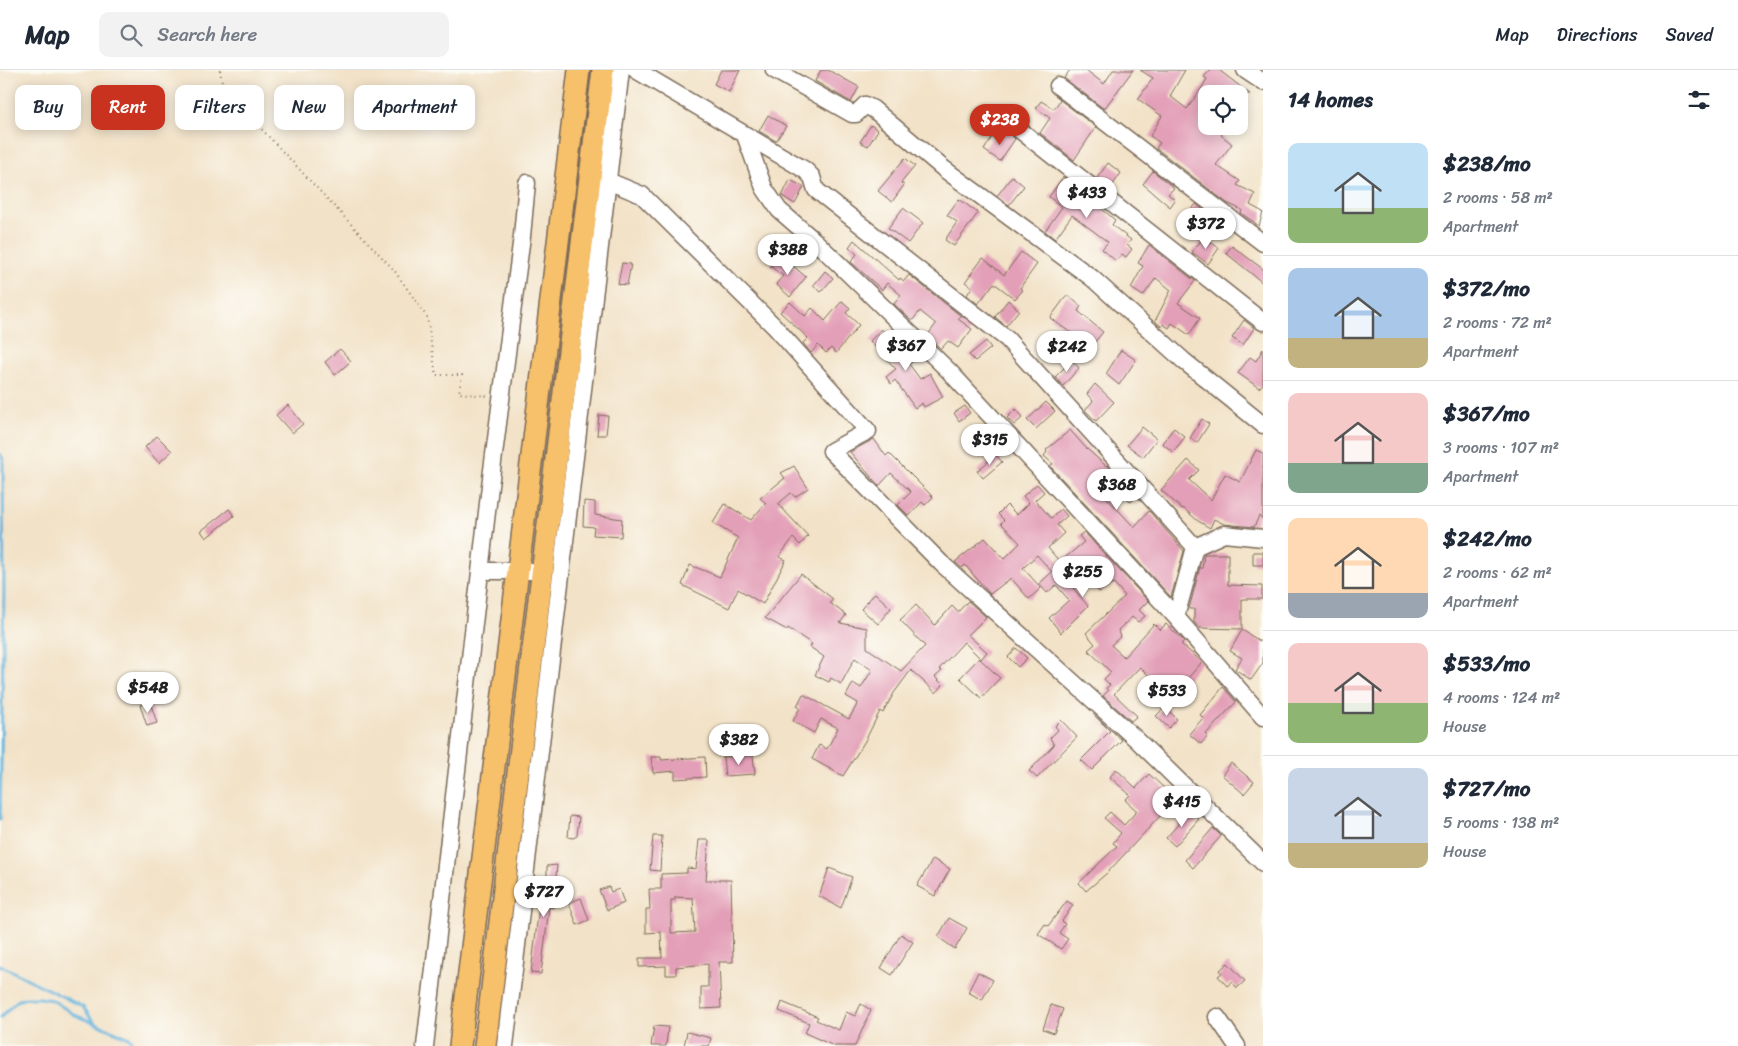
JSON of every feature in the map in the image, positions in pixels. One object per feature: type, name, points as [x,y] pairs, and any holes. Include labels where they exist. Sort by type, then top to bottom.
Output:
[{"type":"main road","points":[[460,1046],[579,70]]},
{"type":"main road","points":[[485,1046],[543,571],[599,179],[603,70]]},
{"type":"street","points":[[505,1046],[599,179],[621,70]]},
{"type":"street","points":[[636,70],[810,174],[816,190],[1007,339],[1195,547]]},
{"type":"street","points":[[774,70],[852,114],[856,114],[865,105],[873,109],[944,168],[1092,278],[1184,361],[1263,424]]},
{"type":"street","points":[[1245,70],[1263,82]]},
{"type":"street","points":[[1058,86],[1263,243]]},
{"type":"street","points":[[1016,127],[1263,322]]},
{"type":"street","points":[[745,135],[764,188],[779,210],[816,242],[949,371],[1176,617],[1263,717]]},
{"type":"street","points":[[599,179],[642,195],[774,326],[868,430],[831,451],[941,563],[1136,739],[1263,863]]},
{"type":"street","points":[[425,1046],[527,183]]},
{"type":"street","points":[[1195,547],[1224,534],[1263,538]]},
{"type":"street","points":[[1176,617],[1195,547]]},
{"type":"street","points":[[481,571],[543,571]]},
{"type":"street","points":[[1217,1017],[1237,1046]]},
{"type":"path","points":[[220,70],[223,88],[394,270],[427,317],[436,376],[462,375],[459,393],[502,398]]},
{"type":"building","points":[[721,70],[740,70],[729,92],[714,84]]},
{"type":"building","points":[[821,70],[828,70],[859,87],[851,102],[815,81]]},
{"type":"building","points":[[1070,70],[1086,70],[1104,84],[1113,70],[1133,70],[1104,109],[1064,78]]},
{"type":"building","points":[[1140,70],[1185,70],[1170,96],[1187,109],[1198,93],[1198,135],[1221,135],[1232,144],[1216,165],[1240,181],[1237,185],[1255,194],[1250,205],[1263,212],[1259,226],[1241,213],[1242,210],[1227,203],[1156,148],[1160,143],[1150,136],[1162,116],[1138,99],[1153,78]]},
{"type":"building","points":[[1210,70],[1219,70],[1238,85],[1203,85],[1207,79],[1204,77]]},
{"type":"building","points":[[1060,100],[1096,127],[1074,160],[1040,133],[1050,118],[1036,108],[1041,101],[1054,109]]},
{"type":"building","points":[[768,115],[786,126],[776,141],[759,131]]},
{"type":"building","points":[[871,125],[878,130],[868,146],[860,142]]},
{"type":"building","points":[[1006,129],[1015,139],[1000,161],[984,150],[992,137],[998,141]]},
{"type":"building","points":[[905,158],[915,166],[901,183],[904,185],[892,202],[878,191]]},
{"type":"building","points":[[1108,163],[1121,173],[1110,189],[1097,178]]},
{"type":"building","points":[[1153,171],[1174,188],[1168,194],[1175,200],[1170,207],[1143,184]]},
{"type":"building","points":[[1012,176],[1024,186],[1009,205],[997,196]]},
{"type":"building","points":[[1063,177],[1115,220],[1112,225],[1131,240],[1127,245],[1132,249],[1126,257],[1122,254],[1116,261],[1102,249],[1108,242],[1072,215],[1055,239],[1045,231],[1062,207],[1049,197]]},
{"type":"building","points":[[790,180],[804,187],[795,204],[782,196]]},
{"type":"building","points":[[959,199],[978,213],[954,246],[945,240],[957,222],[947,215]]},
{"type":"building","points":[[1196,204],[1206,212],[1194,226],[1184,218]]},
{"type":"building","points":[[903,208],[923,223],[908,243],[888,228]]},
{"type":"building","points":[[1204,237],[1219,248],[1208,264],[1192,252]]},
{"type":"building","points":[[854,240],[899,280],[900,278],[904,281],[909,275],[961,316],[958,319],[972,329],[958,348],[948,341],[941,349],[927,336],[936,324],[920,311],[912,321],[894,304],[901,295],[887,283],[882,290],[851,262],[857,254],[849,247]]},
{"type":"building","points":[[1149,245],[1195,281],[1178,303],[1200,318],[1189,335],[1172,323],[1169,328],[1163,324],[1162,327],[1155,321],[1171,290],[1156,278],[1143,296],[1131,288],[1143,266],[1138,263]]},
{"type":"building","points":[[1232,246],[1263,269],[1263,283],[1226,253]]},
{"type":"building","points":[[1021,252],[1037,264],[1020,288],[1023,290],[1015,299],[994,283],[978,304],[967,295],[972,287],[965,282],[983,258],[1004,275]]},
{"type":"building","points":[[779,254],[806,277],[790,297],[776,284],[783,276],[770,266]]},
{"type":"building","points":[[622,263],[631,264],[627,285],[618,284]]},
{"type":"building","points":[[825,271],[833,278],[821,292],[813,286]]},
{"type":"building","points":[[1067,295],[1081,306],[1078,311],[1103,332],[1084,355],[1075,348],[1081,340],[1050,318]]},
{"type":"building","points":[[1008,300],[1019,310],[1006,326],[995,317]]},
{"type":"building","points":[[842,301],[850,308],[846,313],[859,325],[836,353],[831,348],[826,353],[818,345],[811,353],[803,343],[808,338],[780,312],[790,302],[805,316],[812,308],[825,321]]},
{"type":"building","points":[[1244,320],[1254,328],[1243,345],[1232,338]]},
{"type":"building","points":[[881,329],[894,341],[898,337],[915,360],[909,364],[920,379],[930,373],[943,397],[924,407],[922,403],[915,408],[895,380],[891,384],[886,377],[896,369],[870,341]]},
{"type":"building","points":[[986,341],[991,348],[975,361],[969,355]]},
{"type":"building","points":[[340,349],[351,361],[335,375],[325,362]]},
{"type":"building","points":[[1263,349],[1263,384],[1259,388],[1238,373],[1250,357],[1256,361]]},
{"type":"building","points":[[1121,350],[1136,360],[1119,385],[1106,374]]},
{"type":"building","points":[[1072,360],[1079,368],[1063,386],[1055,377]]},
{"type":"building","points":[[1095,384],[1114,402],[1096,421],[1085,410],[1093,401],[1087,394]]},
{"type":"building","points":[[1046,402],[1055,411],[1036,429],[1027,420]]},
{"type":"building","points":[[288,405],[303,424],[292,433],[276,415]]},
{"type":"building","points":[[965,406],[970,413],[959,421],[954,413]]},
{"type":"building","points":[[1016,409],[1023,417],[1014,425],[1007,418]]},
{"type":"building","points":[[599,415],[608,416],[606,435],[597,435]]},
{"type":"building","points":[[1202,419],[1209,424],[1197,443],[1190,438]]},
{"type":"building","points":[[1142,427],[1157,439],[1143,457],[1127,445]]},
{"type":"building","points":[[1174,428],[1185,437],[1173,452],[1162,443]]},
{"type":"building","points":[[1070,430],[1085,447],[1107,465],[1136,497],[1131,502],[1098,471],[1090,480],[1134,527],[1149,511],[1184,551],[1171,597],[1050,466],[1053,464],[1044,456],[1047,452],[1046,450]]},
{"type":"building","points":[[157,436],[172,451],[159,463],[145,447]]},
{"type":"building","points":[[874,439],[886,456],[889,453],[933,497],[925,505],[922,502],[909,516],[898,505],[911,492],[891,473],[879,486],[850,452]]},
{"type":"building","points":[[1256,450],[1263,453],[1263,519],[1259,516],[1254,527],[1224,524],[1214,519],[1210,528],[1182,509],[1161,490],[1188,460],[1199,470],[1189,480],[1211,500],[1225,474],[1240,482]]},
{"type":"building","points":[[996,455],[1002,462],[983,478],[977,471]]},
{"type":"building","points":[[794,466],[808,488],[795,497],[791,493],[778,504],[808,536],[800,545],[793,538],[779,557],[786,560],[763,604],[738,589],[729,608],[682,585],[690,565],[720,577],[738,538],[713,523],[725,504],[751,520],[766,503],[760,498],[785,478],[781,473]]},
{"type":"building","points":[[1037,484],[1044,492],[1035,500],[1051,518],[1061,509],[1067,516],[1057,525],[1064,533],[1048,548],[1060,562],[1084,542],[1079,536],[1084,532],[1148,601],[1139,610],[1145,616],[1138,622],[1132,617],[1118,630],[1121,636],[1111,645],[1124,657],[1154,624],[1160,630],[1166,624],[1184,641],[1181,644],[1202,662],[1182,685],[1186,689],[1180,695],[1176,691],[1171,697],[1140,667],[1114,694],[1137,716],[1131,721],[1103,696],[1108,691],[1106,688],[1110,685],[1104,679],[1111,672],[1088,650],[1095,644],[1086,633],[1125,596],[1114,583],[1099,592],[1086,577],[1073,588],[1088,606],[1061,633],[1049,618],[1069,600],[1056,585],[1047,593],[1039,584],[1052,572],[1037,555],[1023,568],[1041,588],[1029,599],[1011,578],[990,594],[965,565],[962,568],[955,562],[985,538],[1004,559],[1020,543],[1001,523],[1004,520],[998,514],[1007,505],[1017,515],[1029,503],[1023,496]]},
{"type":"building","points":[[584,501],[595,502],[595,515],[622,519],[621,537],[593,535],[594,527],[583,526]]},
{"type":"building","points":[[229,509],[234,516],[206,538],[201,531]]},
{"type":"building","points":[[1253,552],[1263,552],[1263,565],[1253,565]]},
{"type":"building","points":[[1204,554],[1228,554],[1228,585],[1262,586],[1262,599],[1242,599],[1242,629],[1199,628],[1194,622],[1194,609],[1189,609],[1200,567],[1202,569]]},
{"type":"building","points":[[801,574],[833,599],[830,603],[846,615],[840,623],[867,628],[867,648],[901,671],[925,646],[900,620],[916,605],[935,625],[952,606],[958,612],[968,601],[986,617],[968,635],[987,652],[981,659],[964,642],[939,669],[942,671],[935,677],[943,685],[936,693],[911,670],[894,693],[883,713],[880,711],[865,741],[843,776],[812,759],[819,745],[827,749],[838,728],[821,719],[814,733],[793,721],[800,708],[797,706],[803,694],[849,719],[858,703],[846,696],[853,683],[861,688],[872,670],[855,658],[841,684],[831,678],[829,682],[815,675],[824,657],[810,647],[812,644],[788,628],[787,630],[765,618]]},
{"type":"building","points":[[875,593],[891,608],[878,624],[861,609]]},
{"type":"building","points":[[1242,630],[1263,643],[1263,663],[1251,680],[1235,669],[1242,658],[1230,651]]},
{"type":"building","points":[[1016,648],[1027,658],[1018,667],[1008,657]]},
{"type":"building","points":[[979,658],[1000,678],[981,698],[960,678]]},
{"type":"building","points":[[1223,687],[1236,702],[1206,734],[1208,736],[1201,744],[1189,734],[1203,718],[1200,715]]},
{"type":"building","points":[[150,702],[157,723],[147,726],[140,705]]},
{"type":"building","points":[[1165,707],[1177,719],[1169,728],[1156,716]]},
{"type":"building","points":[[1093,714],[1122,740],[1092,770],[1081,760],[1110,731]]},
{"type":"building","points":[[1061,720],[1077,737],[1037,778],[1029,771],[1054,745],[1050,738],[1058,730],[1055,726]]},
{"type":"building","points":[[753,755],[755,774],[725,776],[723,757]]},
{"type":"building","points":[[651,757],[661,757],[661,760],[705,757],[706,777],[675,779],[675,771],[653,773]]},
{"type":"building","points":[[1231,763],[1254,782],[1244,794],[1222,775]]},
{"type":"building","points":[[1116,769],[1136,788],[1149,774],[1176,799],[1107,873],[1086,891],[1079,883],[1117,846],[1113,843],[1121,833],[1104,818],[1110,812],[1124,825],[1137,811],[1125,800],[1130,795],[1110,777]]},
{"type":"building","points":[[1190,811],[1199,819],[1175,846],[1166,838]]},
{"type":"building","points":[[570,816],[579,817],[577,836],[573,838],[568,837]]},
{"type":"building","points":[[1213,828],[1221,836],[1193,868],[1185,860]]},
{"type":"building","points":[[653,836],[662,836],[660,871],[650,870]]},
{"type":"building","points":[[699,840],[709,840],[706,880],[731,880],[733,962],[719,962],[721,1008],[701,1009],[701,987],[708,987],[708,964],[676,967],[676,975],[666,975],[666,966],[639,967],[639,958],[662,958],[661,932],[646,933],[646,909],[650,909],[649,889],[661,889],[661,874],[687,873],[687,868],[696,869]],"holes":[[[675,897],[693,898],[695,932],[671,933],[671,900],[675,900]]]},
{"type":"building","points":[[933,859],[950,869],[935,896],[917,886]]},
{"type":"building","points":[[557,865],[553,908],[549,907],[541,974],[531,973],[542,881],[547,882],[547,866]]},
{"type":"building","points":[[829,868],[852,877],[841,908],[819,896]]},
{"type":"building","points":[[609,887],[611,892],[619,889],[624,903],[607,910],[599,890]]},
{"type":"building","points":[[581,898],[589,920],[577,925],[569,903]]},
{"type":"building","points":[[1067,901],[1073,905],[1062,921],[1065,924],[1059,933],[1068,939],[1061,949],[1038,934],[1045,924],[1048,926]]},
{"type":"building","points":[[949,918],[967,928],[955,949],[938,937]]},
{"type":"building","points":[[901,934],[913,942],[892,975],[881,968]]},
{"type":"building","points":[[1228,963],[1245,981],[1237,988],[1232,982],[1227,986],[1218,976],[1222,973],[1220,970]]},
{"type":"building","points":[[978,972],[993,980],[982,1000],[968,992]]},
{"type":"building","points":[[782,1002],[818,1017],[816,1020],[839,1030],[846,1012],[855,1016],[861,1004],[871,1010],[855,1046],[834,1046],[805,1033],[809,1023],[779,1011]]},
{"type":"building","points":[[1051,1005],[1063,1009],[1054,1033],[1043,1029]]},
{"type":"building","points":[[654,1026],[668,1027],[666,1046],[651,1046]]},
{"type":"building","points":[[687,1032],[711,1038],[709,1046],[684,1046]]},
{"type":"waterway","points":[[0,454],[3,459],[4,590],[0,819]]},
{"type":"waterway","points":[[0,965],[83,1007],[94,1022]]},
{"type":"waterway","points":[[0,1018],[17,1001],[26,998],[52,1000],[75,1015],[130,1038],[134,1046]]}]
